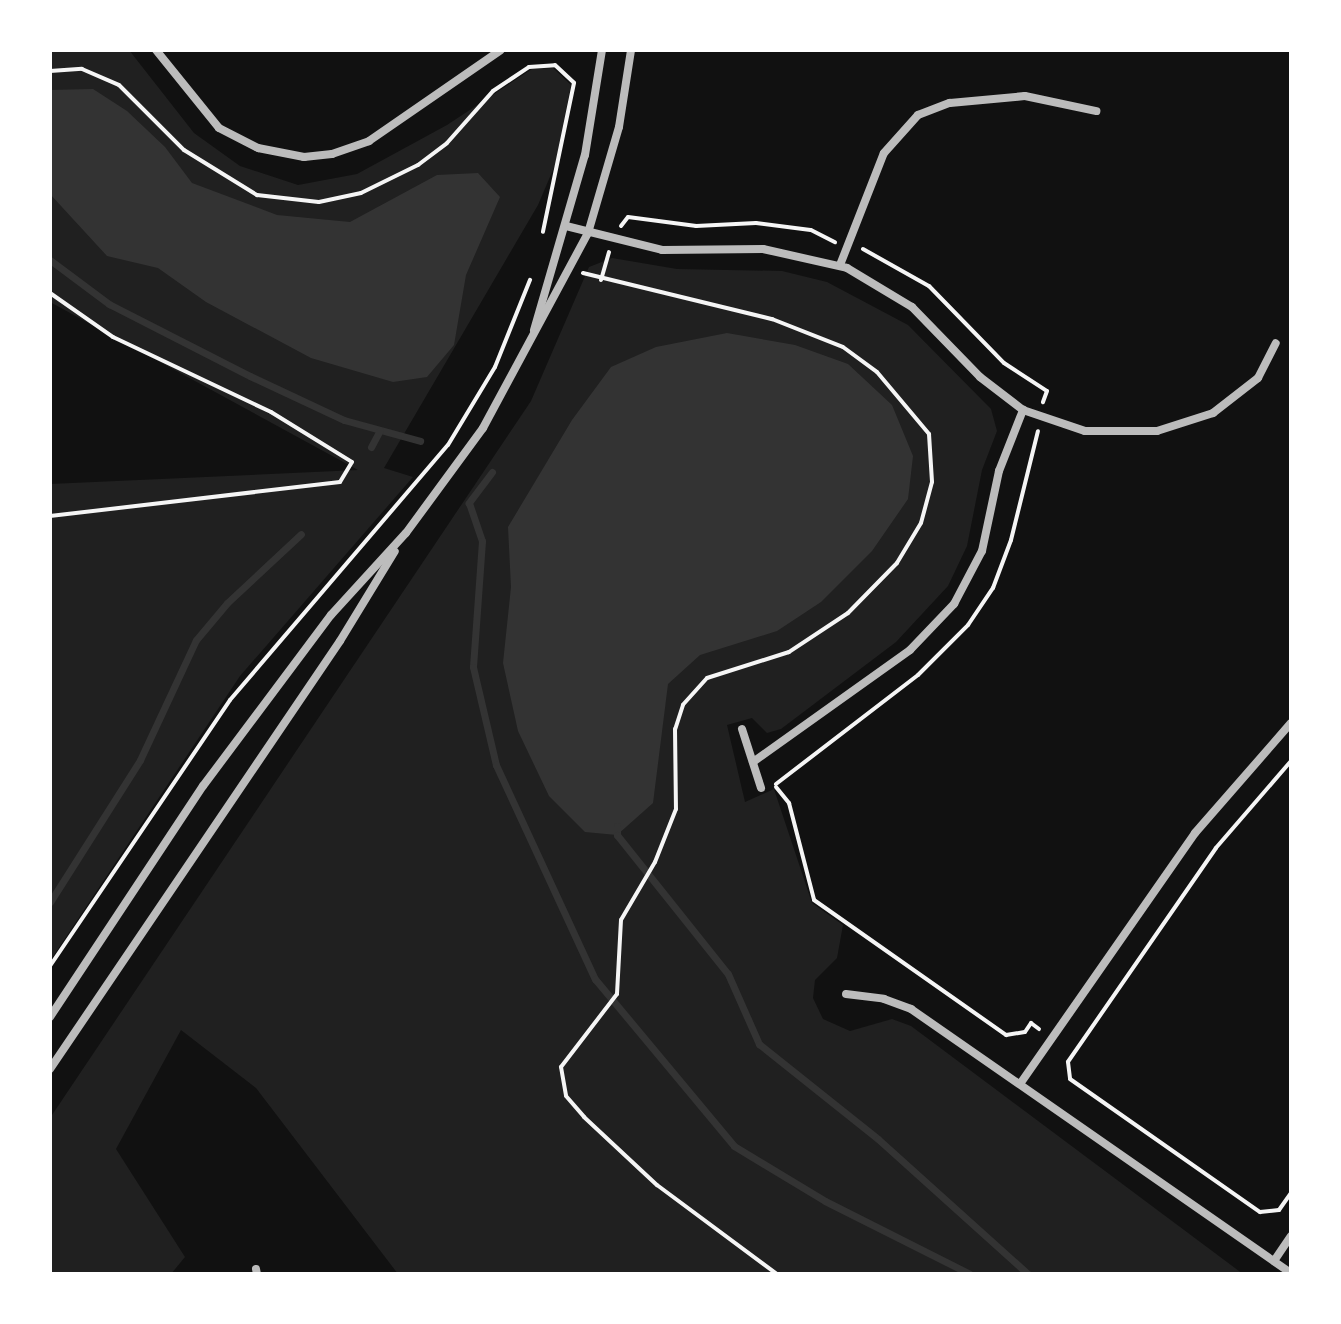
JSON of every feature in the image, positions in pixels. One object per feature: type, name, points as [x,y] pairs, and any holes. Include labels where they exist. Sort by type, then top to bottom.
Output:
[{"type":"street","points":[[156,50],[219,128],[268,152],[304,157],[332,154],[369,141],[501,50]]},
{"type":"street","points":[[530,343],[566,226],[591,129],[602,50]]},
{"type":"street","points":[[50,1017],[203,786],[331,615],[406,533],[470,448],[572,269],[588,233],[619,127],[631,50]]},
{"type":"street","points":[[840,265],[887,148],[902,128],[924,112],[950,103],[1025,96],[1096,111]]},
{"type":"street","points":[[566,226],[662,250],[763,249],[840,265],[912,307],[980,377],[1023,410],[1040,419],[1112,434],[1185,424],[1241,396],[1267,367],[1276,343]]},
{"type":"street","points":[[753,762],[910,650],[954,604],[982,551],[999,471],[1023,410]]},
{"type":"street","points":[[50,1069],[340,641],[406,533]]},
{"type":"street","points":[[1020,1084],[1195,833],[1291,723]]},
{"type":"street","points":[[742,729],[761,788]]},
{"type":"street","points":[[846,994],[904,1005],[1291,1273]]},
{"type":"street","points":[[1274,1261],[1291,1236]]},
{"type":"path","points":[[50,71],[82,69],[119,85],[184,150],[257,195],[319,202],[361,193],[418,165],[455,135],[489,94],[529,67],[555,65],[574,83],[541,240]]},
{"type":"path","points":[[848,245],[875,253],[929,286],[1004,363],[1047,391],[1040,419]]},
{"type":"path","points":[[50,966],[230,700],[448,445],[495,367],[533,269]]},
{"type":"path","points":[[572,269],[642,291],[772,319],[843,347],[911,407],[929,434],[933,459],[921,523],[897,563],[848,613],[789,652],[707,678],[683,705],[675,729],[676,809],[665,841],[621,920],[620,976],[609,1009],[561,1067],[566,1096],[657,1185],[777,1274]]},
{"type":"path","points":[[50,293],[113,337],[271,412],[352,462],[340,482],[50,516]]},
{"type":"path","points":[[1291,761],[1216,848],[1068,1062],[1070,1079],[1260,1212],[1279,1210],[1288,1202],[1291,1193]]},
{"type":"path","points":[[775,785],[789,803],[814,900],[1006,1035],[1025,1032],[1031,1023],[1073,1053]]},
{"type":"shaded area","points":[[50,50],[129,50],[194,133],[240,166],[298,185],[357,174],[447,125],[532,69],[553,68],[571,85],[555,165],[538,205],[384,468],[413,477],[240,676],[50,961],[50,484],[358,470],[50,302]]},
{"type":"shaded area","points":[[93,89],[127,111],[165,147],[192,183],[277,215],[350,222],[437,175],[478,173],[500,197],[466,275],[454,345],[427,377],[393,382],[311,358],[206,302],[158,268],[107,256],[50,194],[50,90]]},
{"type":"shaded area","points":[[612,258],[677,269],[782,271],[827,282],[908,325],[991,409],[997,431],[982,470],[967,546],[948,586],[896,642],[781,729],[767,733],[752,718],[727,725],[745,802],[774,789],[812,903],[843,925],[837,958],[815,980],[813,998],[823,1019],[850,1031],[892,1019],[911,1026],[1243,1274],[398,1274],[256,1088],[181,1030],[116,1149],[185,1257],[171,1274],[50,1274],[50,1118],[531,401],[589,267]]},
{"type":"shaded area","points":[[727,333],[795,345],[848,364],[892,405],[913,456],[908,499],[872,551],[821,602],[777,631],[700,655],[668,684],[653,803],[617,835],[585,832],[549,796],[518,731],[503,663],[511,587],[508,527],[572,420],[611,367],[656,347]]},
{"type":"waterway","points":[[50,260],[109,304],[250,376],[344,420],[420,441]]},
{"type":"waterway","points":[[371,447],[380,430]]},
{"type":"waterway","points":[[492,472],[469,503],[482,541],[473,667],[496,765],[595,979],[734,1146],[825,1201],[970,1274]]},
{"type":"waterway","points":[[50,902],[140,760],[196,640],[227,603],[301,534]]},
{"type":"waterway","points":[[617,826],[617,835],[728,974],[759,1044],[878,1139],[1028,1274]]}]
